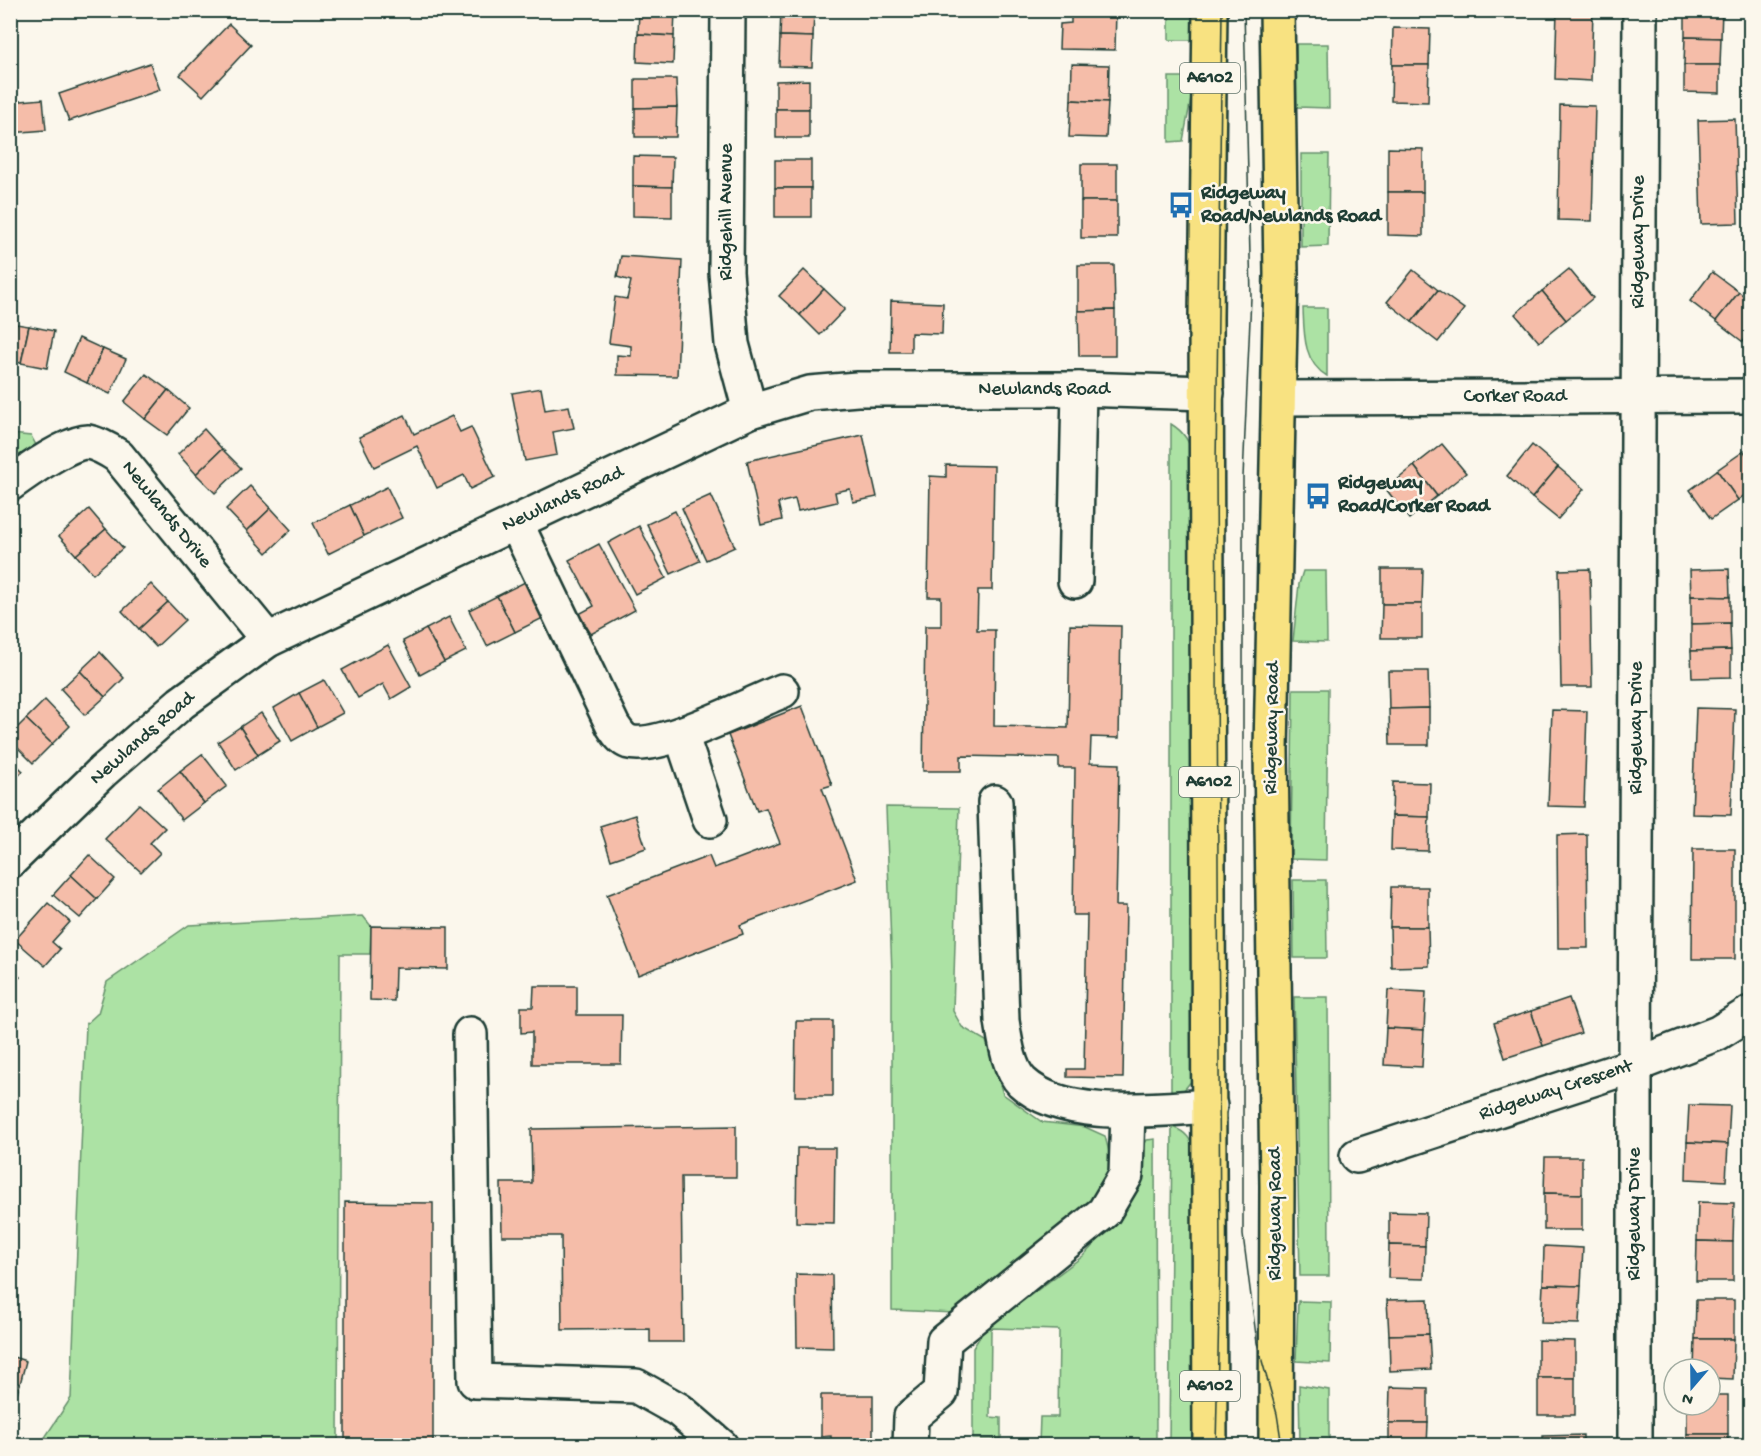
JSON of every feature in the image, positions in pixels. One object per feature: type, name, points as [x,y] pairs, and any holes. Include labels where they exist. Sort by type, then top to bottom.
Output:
[{"type":"highway","name":"A6102","points":[[1210,10],[1207,393],[1210,1446]]},
{"type":"highway","name":"Ridgeway Road","points":[[1277,10],[1281,274],[1271,750],[1277,1186],[1276,1430],[1282,1446]]},
{"type":"street","name":"Ridgehill Avenue","points":[[728,10],[726,272],[732,344],[750,411]]},
{"type":"street","name":"Ridgeway Drive","points":[[1635,1446],[1640,10]]},
{"type":"street","name":"Newlands Road","points":[[10,861],[102,772],[172,711],[268,640],[750,411],[810,393],[857,389],[1079,389],[1207,393]]},
{"type":"street","points":[[1075,581],[1079,389]]},
{"type":"street","name":"Corker Road","points":[[1279,398],[1750,396]]},
{"type":"street","name":"Newlands Drive","points":[[10,484],[29,470],[68,448],[86,442],[104,447],[118,456],[268,640]]},
{"type":"street","points":[[516,523],[613,726],[623,740],[632,743],[655,742],[681,734],[782,691]]},
{"type":"street","points":[[681,734],[710,820]]},
{"type":"street","points":[[995,802],[1002,1021],[1007,1054],[1021,1081],[1045,1096],[1078,1108],[1128,1111],[1210,1106]]},
{"type":"street","name":"Ridgeway Crescent","points":[[1357,1156],[1635,1065],[1718,1033],[1750,1013]]},
{"type":"street","points":[[470,1034],[475,1381],[636,1386],[679,1410],[721,1446]]},
{"type":"street","points":[[910,1446],[911,1417],[941,1392],[944,1341],[1104,1212],[1126,1174],[1128,1111]]},
{"type":"green space","points":[[1169,11],[1193,11],[1194,40],[1169,40]]},
{"type":"green space","points":[[1296,44],[1328,44],[1329,108],[1297,107]]},
{"type":"green space","points":[[1169,77],[1192,77],[1191,99],[1183,141],[1169,142]]},
{"type":"green space","points":[[1301,154],[1329,154],[1328,246],[1301,247]]},
{"type":"green space","points":[[1303,308],[1327,308],[1327,376],[1313,363],[1309,355],[1306,346]]},
{"type":"green space","points":[[1171,424],[1184,435],[1195,458],[1193,1079],[1184,1090],[1171,1095]]},
{"type":"green space","points":[[11,434],[31,436],[36,445],[11,462]]},
{"type":"green space","points":[[1303,571],[1326,571],[1327,642],[1293,641],[1299,584]]},
{"type":"green space","points":[[1293,689],[1328,689],[1326,860],[1291,859]]},
{"type":"green space","points":[[886,807],[959,808],[953,1011],[962,1027],[986,1041],[1003,1094],[1042,1122],[1085,1127],[1105,1136],[1112,1164],[1106,1188],[1093,1208],[954,1313],[892,1310],[892,974]]},
{"type":"green space","points":[[1293,880],[1326,880],[1327,958],[1294,958]]},
{"type":"green space","points":[[363,916],[371,926],[370,954],[340,954],[338,1445],[40,1445],[71,1398],[86,1024],[98,1013],[107,982],[189,925]]},
{"type":"green space","points":[[1294,997],[1328,997],[1329,1276],[1300,1276]]},
{"type":"green space","points":[[1172,1127],[1188,1137],[1195,1154],[1193,1445],[1169,1446]]},
{"type":"green space","points":[[1155,1139],[1156,1445],[1039,1445],[1040,1417],[1058,1417],[1059,1330],[991,1328],[990,1417],[1001,1418],[1001,1439],[973,1439],[973,1348],[984,1330],[1083,1256],[1124,1213],[1136,1192],[1141,1151],[1147,1140]]},
{"type":"green space","points":[[1298,1301],[1331,1302],[1330,1363],[1296,1361]]},
{"type":"green space","points":[[1299,1385],[1329,1390],[1329,1445],[1300,1445]]},
{"type":"building","points":[[639,10],[675,10],[674,36],[638,34]]},
{"type":"building","points":[[781,10],[814,10],[813,37],[780,36]]},
{"type":"building","points":[[1071,10],[1116,10],[1115,50],[1059,49],[1060,24],[1071,23]]},
{"type":"building","points":[[1557,10],[1593,10],[1591,81],[1555,79]]},
{"type":"building","points":[[1685,10],[1722,10],[1721,38],[1685,37]]},
{"type":"building","points":[[229,24],[251,45],[203,96],[180,75]]},
{"type":"building","points":[[1393,28],[1430,29],[1429,65],[1392,65]]},
{"type":"building","points":[[638,34],[674,36],[673,64],[637,62]]},
{"type":"building","points":[[780,36],[813,37],[812,67],[779,66]]},
{"type":"building","points":[[1685,37],[1721,38],[1720,65],[1684,65]]},
{"type":"building","points":[[150,63],[160,90],[69,121],[59,94]]},
{"type":"building","points":[[1072,64],[1109,65],[1108,102],[1071,100]]},
{"type":"building","points":[[1392,65],[1429,65],[1428,102],[1391,101]]},
{"type":"building","points":[[1684,65],[1720,65],[1720,93],[1684,92]]},
{"type":"building","points":[[635,79],[676,79],[677,107],[635,108]]},
{"type":"building","points":[[809,80],[809,109],[776,109],[776,81]]},
{"type":"building","points":[[43,99],[46,130],[10,133],[10,102]]},
{"type":"building","points":[[1071,100],[1108,102],[1106,138],[1069,137]]},
{"type":"building","points":[[1560,105],[1595,106],[1592,221],[1558,220]]},
{"type":"building","points":[[677,107],[676,137],[635,137],[635,108]]},
{"type":"building","points":[[776,109],[809,109],[809,138],[776,138]]},
{"type":"building","points":[[1735,119],[1738,223],[1701,224],[1698,120]]},
{"type":"building","points":[[1388,148],[1423,149],[1423,192],[1388,192]]},
{"type":"building","points":[[633,156],[673,157],[672,187],[633,186]]},
{"type":"building","points":[[775,160],[811,160],[811,188],[775,188]]},
{"type":"building","points":[[1081,164],[1117,164],[1117,201],[1081,201]]},
{"type":"building","points":[[633,186],[672,187],[672,217],[633,216]]},
{"type":"building","points":[[775,188],[811,188],[811,217],[775,217]]},
{"type":"building","points":[[1388,192],[1423,192],[1423,236],[1388,235]]},
{"type":"building","points":[[1081,201],[1117,201],[1117,238],[1081,238]]},
{"type":"building","points":[[621,256],[682,260],[677,376],[617,375],[617,355],[631,356],[631,346],[609,343],[615,297],[627,299],[631,281],[617,277]]},
{"type":"building","points":[[1078,265],[1114,265],[1115,310],[1078,311]]},
{"type":"building","points":[[1569,269],[1593,298],[1566,320],[1542,291]]},
{"type":"building","points":[[804,270],[824,289],[800,315],[779,296]]},
{"type":"building","points":[[1413,270],[1438,290],[1412,322],[1387,302]]},
{"type":"building","points":[[1712,272],[1739,292],[1716,321],[1690,301]]},
{"type":"building","points":[[824,289],[845,309],[820,335],[800,315]]},
{"type":"building","points":[[1438,290],[1464,309],[1438,342],[1412,322]]},
{"type":"building","points":[[1542,291],[1566,320],[1539,342],[1515,314]]},
{"type":"building","points":[[1739,292],[1750,301],[1750,332],[1743,342],[1716,321]]},
{"type":"building","points":[[891,301],[943,303],[942,334],[911,333],[911,352],[890,352]]},
{"type":"building","points":[[1115,310],[1115,356],[1079,356],[1078,311]]},
{"type":"building","points":[[10,323],[29,326],[21,363],[10,361]]},
{"type":"building","points":[[29,326],[54,331],[47,368],[21,363]]},
{"type":"building","points":[[79,338],[103,349],[87,383],[64,372]]},
{"type":"building","points":[[103,349],[126,359],[110,394],[87,383]]},
{"type":"building","points":[[146,374],[168,390],[145,419],[124,402]]},
{"type":"building","points":[[541,388],[545,410],[569,406],[574,428],[553,432],[557,455],[525,461],[512,393]]},
{"type":"building","points":[[168,390],[189,408],[167,435],[145,419]]},
{"type":"building","points":[[405,415],[414,434],[452,416],[460,432],[471,427],[495,477],[470,489],[464,475],[437,488],[417,446],[374,467],[359,437]]},
{"type":"building","points":[[204,429],[222,449],[196,474],[178,454]]},
{"type":"building","points":[[863,435],[877,497],[853,502],[850,489],[835,492],[837,502],[798,511],[795,499],[778,503],[782,520],[761,525],[747,461]]},
{"type":"building","points":[[1442,444],[1466,473],[1437,496],[1414,466]]},
{"type":"building","points":[[1532,445],[1558,467],[1532,498],[1507,476]]},
{"type":"building","points":[[222,449],[241,468],[215,493],[196,474]]},
{"type":"building","points":[[1744,451],[1750,460],[1750,491],[1738,500],[1717,470]]},
{"type":"building","points":[[946,465],[994,466],[992,590],[978,590],[977,630],[995,630],[994,726],[1068,728],[1070,625],[1121,626],[1119,738],[1091,737],[1090,763],[1119,764],[1116,906],[1126,906],[1123,1078],[1067,1077],[1067,1069],[1084,1069],[1087,915],[1073,915],[1075,768],[1059,768],[1059,758],[961,756],[961,771],[923,771],[925,626],[941,626],[941,597],[928,597],[930,476],[946,477]]},
{"type":"building","points":[[1414,466],[1437,496],[1409,519],[1386,489]]},
{"type":"building","points":[[1558,467],[1584,489],[1558,519],[1532,498]]},
{"type":"building","points":[[1717,470],[1738,500],[1711,519],[1690,490]]},
{"type":"building","points":[[250,486],[271,508],[247,531],[226,509]]},
{"type":"building","points":[[387,487],[402,518],[364,536],[350,505]]},
{"type":"building","points":[[711,495],[735,547],[706,560],[682,508]]},
{"type":"building","points":[[350,505],[364,536],[328,554],[313,523]]},
{"type":"building","points":[[271,508],[291,530],[267,553],[247,531]]},
{"type":"building","points":[[89,509],[106,529],[76,555],[59,536]]},
{"type":"building","points":[[675,511],[700,561],[671,574],[647,524]]},
{"type":"building","points":[[639,526],[666,578],[635,594],[608,543]]},
{"type":"building","points":[[106,529],[123,548],[93,574],[76,555]]},
{"type":"building","points":[[599,544],[635,610],[591,634],[579,614],[594,606],[569,560]]},
{"type":"building","points":[[1382,569],[1423,569],[1422,604],[1382,604]]},
{"type":"building","points":[[1590,569],[1592,687],[1561,687],[1559,570]]},
{"type":"building","points":[[1729,569],[1730,597],[1691,596],[1690,570]]},
{"type":"building","points":[[525,582],[543,618],[515,632],[497,596]]},
{"type":"building","points":[[151,584],[168,602],[139,629],[122,611]]},
{"type":"building","points":[[497,596],[515,632],[487,646],[469,610]]},
{"type":"building","points":[[1691,596],[1730,597],[1730,623],[1691,624]]},
{"type":"building","points":[[168,602],[185,620],[156,647],[139,629]]},
{"type":"building","points":[[1382,604],[1422,604],[1422,638],[1381,638]]},
{"type":"building","points":[[449,617],[466,651],[444,662],[426,629]]},
{"type":"building","points":[[1730,623],[1731,650],[1691,651],[1691,624]]},
{"type":"building","points":[[426,629],[444,662],[420,675],[403,641]]},
{"type":"building","points":[[388,645],[411,687],[391,699],[383,684],[358,698],[342,670]]},
{"type":"building","points":[[1731,650],[1731,677],[1692,678],[1691,651]]},
{"type":"building","points":[[100,652],[124,678],[105,697],[80,671]]},
{"type":"building","points":[[80,671],[105,697],[85,715],[61,689]]},
{"type":"building","points":[[1388,671],[1428,671],[1429,708],[1389,709]]},
{"type":"building","points":[[324,680],[343,713],[317,727],[299,693]]},
{"type":"building","points":[[299,693],[317,727],[292,741],[274,708]]},
{"type":"building","points":[[45,700],[70,726],[52,744],[26,719]]},
{"type":"building","points":[[802,706],[832,785],[822,788],[857,880],[740,925],[743,934],[638,975],[607,895],[709,856],[714,868],[780,843],[766,808],[757,811],[728,735]]},
{"type":"building","points":[[1429,708],[1429,745],[1390,745],[1389,709]]},
{"type":"building","points":[[1696,708],[1735,709],[1731,815],[1692,814]]},
{"type":"building","points":[[1552,710],[1587,711],[1584,807],[1548,806]]},
{"type":"building","points":[[261,713],[280,741],[258,755],[240,727]]},
{"type":"building","points":[[26,719],[52,744],[33,763],[10,740],[10,735]]},
{"type":"building","points":[[240,727],[258,755],[236,770],[218,742]]},
{"type":"building","points":[[202,754],[227,786],[204,803],[180,771]]},
{"type":"building","points":[[10,759],[23,771],[10,784]]},
{"type":"building","points":[[180,771],[204,803],[182,820],[158,789]]},
{"type":"building","points":[[1393,782],[1430,783],[1429,817],[1392,816]]},
{"type":"building","points":[[139,804],[165,828],[150,843],[160,853],[141,872],[105,839]]},
{"type":"building","points":[[635,815],[646,848],[611,860],[600,826]]},
{"type":"building","points":[[1392,816],[1429,817],[1428,851],[1391,850]]},
{"type":"building","points":[[1587,834],[1588,948],[1558,948],[1557,835]]},
{"type":"building","points":[[1693,849],[1735,849],[1735,959],[1692,959]]},
{"type":"building","points":[[89,855],[115,879],[97,899],[71,875]]},
{"type":"building","points":[[71,875],[97,899],[80,918],[53,895]]},
{"type":"building","points":[[1391,887],[1428,887],[1428,927],[1390,927]]},
{"type":"building","points":[[48,903],[70,922],[52,942],[60,949],[45,966],[15,940]]},
{"type":"building","points":[[371,926],[448,927],[448,969],[395,968],[394,1001],[370,1000]]},
{"type":"building","points":[[1390,927],[1428,927],[1429,966],[1391,967]]},
{"type":"building","points":[[10,969],[20,977],[10,987]]},
{"type":"building","points":[[534,986],[577,986],[577,1015],[622,1015],[621,1064],[532,1064],[532,1032],[521,1033],[521,1007],[533,1007]]},
{"type":"building","points":[[1388,990],[1426,992],[1424,1030],[1386,1028]]},
{"type":"building","points":[[1569,998],[1581,1033],[1543,1046],[1531,1011]]},
{"type":"building","points":[[1531,1011],[1543,1046],[1505,1058],[1494,1023]]},
{"type":"building","points":[[796,1021],[833,1021],[833,1096],[795,1096]]},
{"type":"building","points":[[1386,1028],[1424,1030],[1422,1067],[1384,1065]]},
{"type":"building","points":[[1689,1105],[1730,1106],[1728,1144],[1687,1142]]},
{"type":"building","points":[[736,1126],[736,1177],[681,1177],[683,1342],[650,1342],[650,1329],[562,1330],[561,1236],[502,1236],[501,1183],[532,1183],[531,1129]]},
{"type":"building","points":[[1687,1142],[1728,1144],[1726,1181],[1686,1179]]},
{"type":"building","points":[[797,1148],[835,1148],[834,1223],[796,1222]]},
{"type":"building","points":[[1545,1157],[1582,1157],[1582,1194],[1544,1193]]},
{"type":"building","points":[[1544,1193],[1582,1194],[1582,1230],[1544,1230]]},
{"type":"building","points":[[345,1202],[433,1203],[433,1446],[345,1446]]},
{"type":"building","points":[[1698,1202],[1734,1203],[1733,1242],[1697,1241]]},
{"type":"building","points":[[1389,1212],[1426,1213],[1425,1246],[1389,1245]]},
{"type":"building","points":[[1697,1241],[1733,1242],[1733,1281],[1696,1281]]},
{"type":"building","points":[[1389,1245],[1425,1246],[1424,1279],[1388,1278]]},
{"type":"building","points":[[1544,1246],[1583,1248],[1581,1286],[1543,1285]]},
{"type":"building","points":[[796,1274],[832,1275],[833,1348],[797,1347]]},
{"type":"building","points":[[1543,1285],[1581,1286],[1579,1324],[1541,1323]]},
{"type":"building","points":[[1428,1299],[1429,1334],[1389,1335],[1387,1300]]},
{"type":"building","points":[[1696,1300],[1734,1300],[1734,1339],[1695,1339]]},
{"type":"building","points":[[1429,1334],[1431,1369],[1390,1371],[1389,1335]]},
{"type":"building","points":[[1695,1339],[1734,1339],[1733,1379],[1722,1379],[1722,1357],[1694,1357]]},
{"type":"building","points":[[1538,1340],[1575,1341],[1575,1378],[1538,1378]]},
{"type":"building","points":[[10,1356],[26,1361],[20,1384],[10,1381]]},
{"type":"building","points":[[1538,1378],[1575,1378],[1575,1415],[1538,1415]]},
{"type":"building","points":[[10,1381],[20,1384],[13,1406],[10,1405]]},
{"type":"building","points":[[1390,1387],[1428,1388],[1428,1423],[1389,1423]]},
{"type":"building","points":[[821,1395],[873,1395],[873,1446],[831,1446],[831,1436],[821,1437]]},
{"type":"building","points":[[1722,1395],[1728,1395],[1728,1434],[1687,1434],[1687,1417],[1722,1417]]},
{"type":"building","points":[[1389,1423],[1428,1423],[1427,1446],[1389,1446]]},
{"type":"building","points":[[1687,1434],[1728,1434],[1728,1446],[1686,1446]]},
{"type":"building","points":[[1583,1435],[1583,1446],[1543,1446],[1543,1436]]},
{"type":"tram line","points":[[1216,1446],[1220,1262],[1216,465],[1222,10]]},
{"type":"tram line","points":[[1244,10],[1251,297],[1243,477],[1243,1235],[1257,1343],[1277,1414],[1282,1446]]},
{"type":"place","name":"Ridgeway Road/Newlands Road","points":[[1181,205]]},
{"type":"place","name":"Ridgeway Road/Corker Road","points":[[1318,496]]}]
